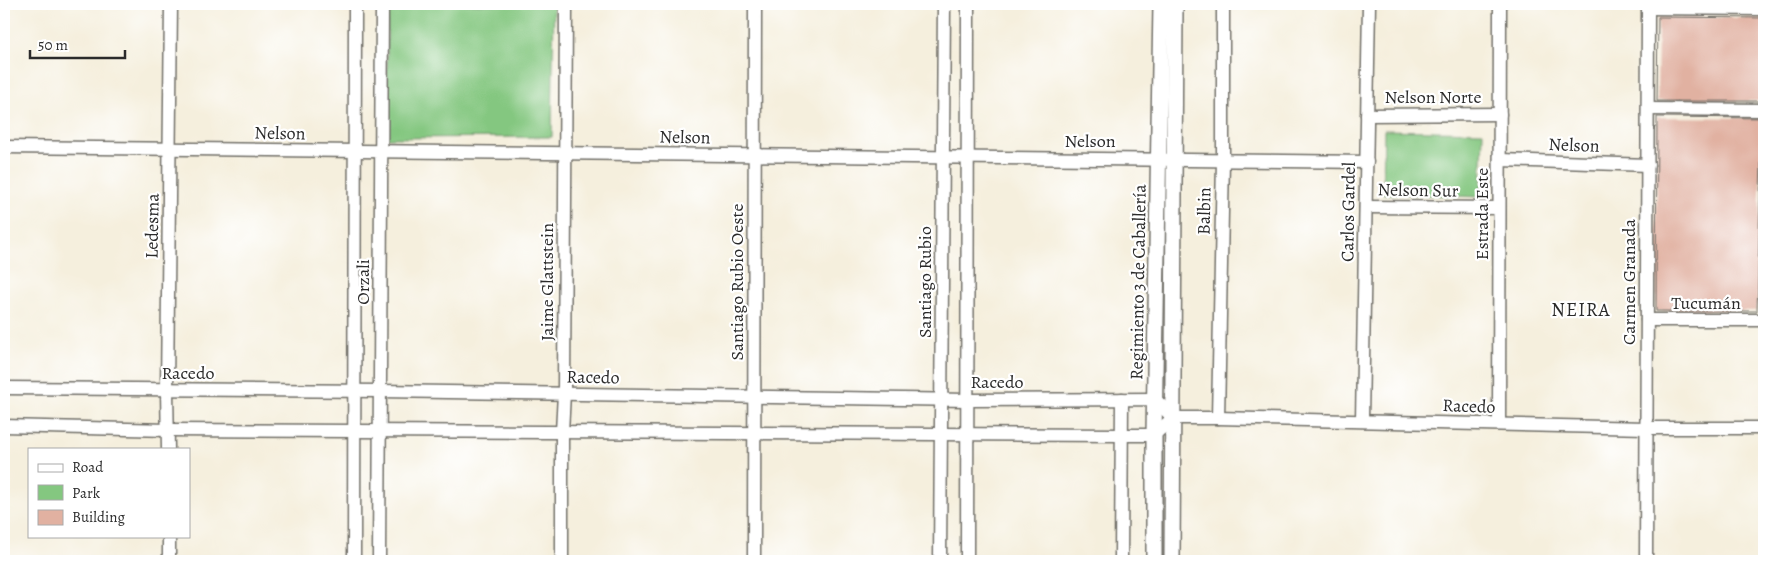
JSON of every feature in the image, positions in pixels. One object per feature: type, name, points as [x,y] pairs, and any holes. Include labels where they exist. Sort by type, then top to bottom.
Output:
[{"type":"street","name":"Ledesma","points":[[168,448],[171,4]]},
{"type":"street","name":"Orzali","points":[[354,561],[355,4]]},
{"type":"street","name":"Orzali","points":[[379,561],[382,4]]},
{"type":"street","name":"Jaime Glattstein","points":[[562,561],[566,4]]},
{"type":"street","name":"Santiago Rubio Oeste","points":[[754,561],[755,4]]},
{"type":"street","name":"Santiago Rubio","points":[[940,561],[944,4]]},
{"type":"street","points":[[967,561],[968,4]]},
{"type":"street","name":"Regimiento 3 de Caballería","points":[[1154,561],[1154,434],[1161,4]]},
{"type":"street","name":"Regimiento 3 de Caballería","points":[[1172,561],[1175,4]]},
{"type":"street","name":"Balbin","points":[[1218,418],[1223,160],[1223,4]]},
{"type":"street","name":"Carlos Gardel","points":[[1362,420],[1369,4]]},
{"type":"street","name":"Estrada Este","points":[[1499,424],[1500,4]]},
{"type":"street","points":[[1648,6],[1764,9]]},
{"type":"street","name":"Carmen Granada","points":[[1646,561],[1648,6]]},
{"type":"street","points":[[1648,109],[1764,110]]},
{"type":"street","name":"Nelson Norte","points":[[1367,115],[1500,114]]},
{"type":"street","name":"Nelson","points":[[4,147],[1175,158],[1367,162]]},
{"type":"street","name":"Nelson","points":[[1500,160],[1648,165]]},
{"type":"street","name":"Nelson Sur","points":[[1366,207],[1499,208]]},
{"type":"street","name":"Tucumán","points":[[1647,320],[1764,320]]},
{"type":"street","name":"Racedo","points":[[4,388],[564,393],[942,400],[1156,399]]},
{"type":"street","points":[[1121,561],[1122,399]]},
{"type":"street","points":[[4,426],[168,430],[1122,435],[1154,434],[1173,418],[1156,399]]},
{"type":"street","name":"Racedo","points":[[1173,418],[1362,420],[1646,428],[1764,428]]},
{"type":"street","points":[[169,538],[169,561]]},
{"type":"green space","points":[[387,4],[554,4],[552,137],[387,138]]},
{"type":"green space","points":[[1384,130],[1483,132],[1481,197],[1383,194]]},
{"type":"building","points":[[1658,17],[1764,18],[1764,101],[1657,101]]},
{"type":"building","points":[[1657,117],[1762,118],[1757,311],[1656,311]]},
{"type":"district","name":"NEIRA","points":[[1581,309]]}]
